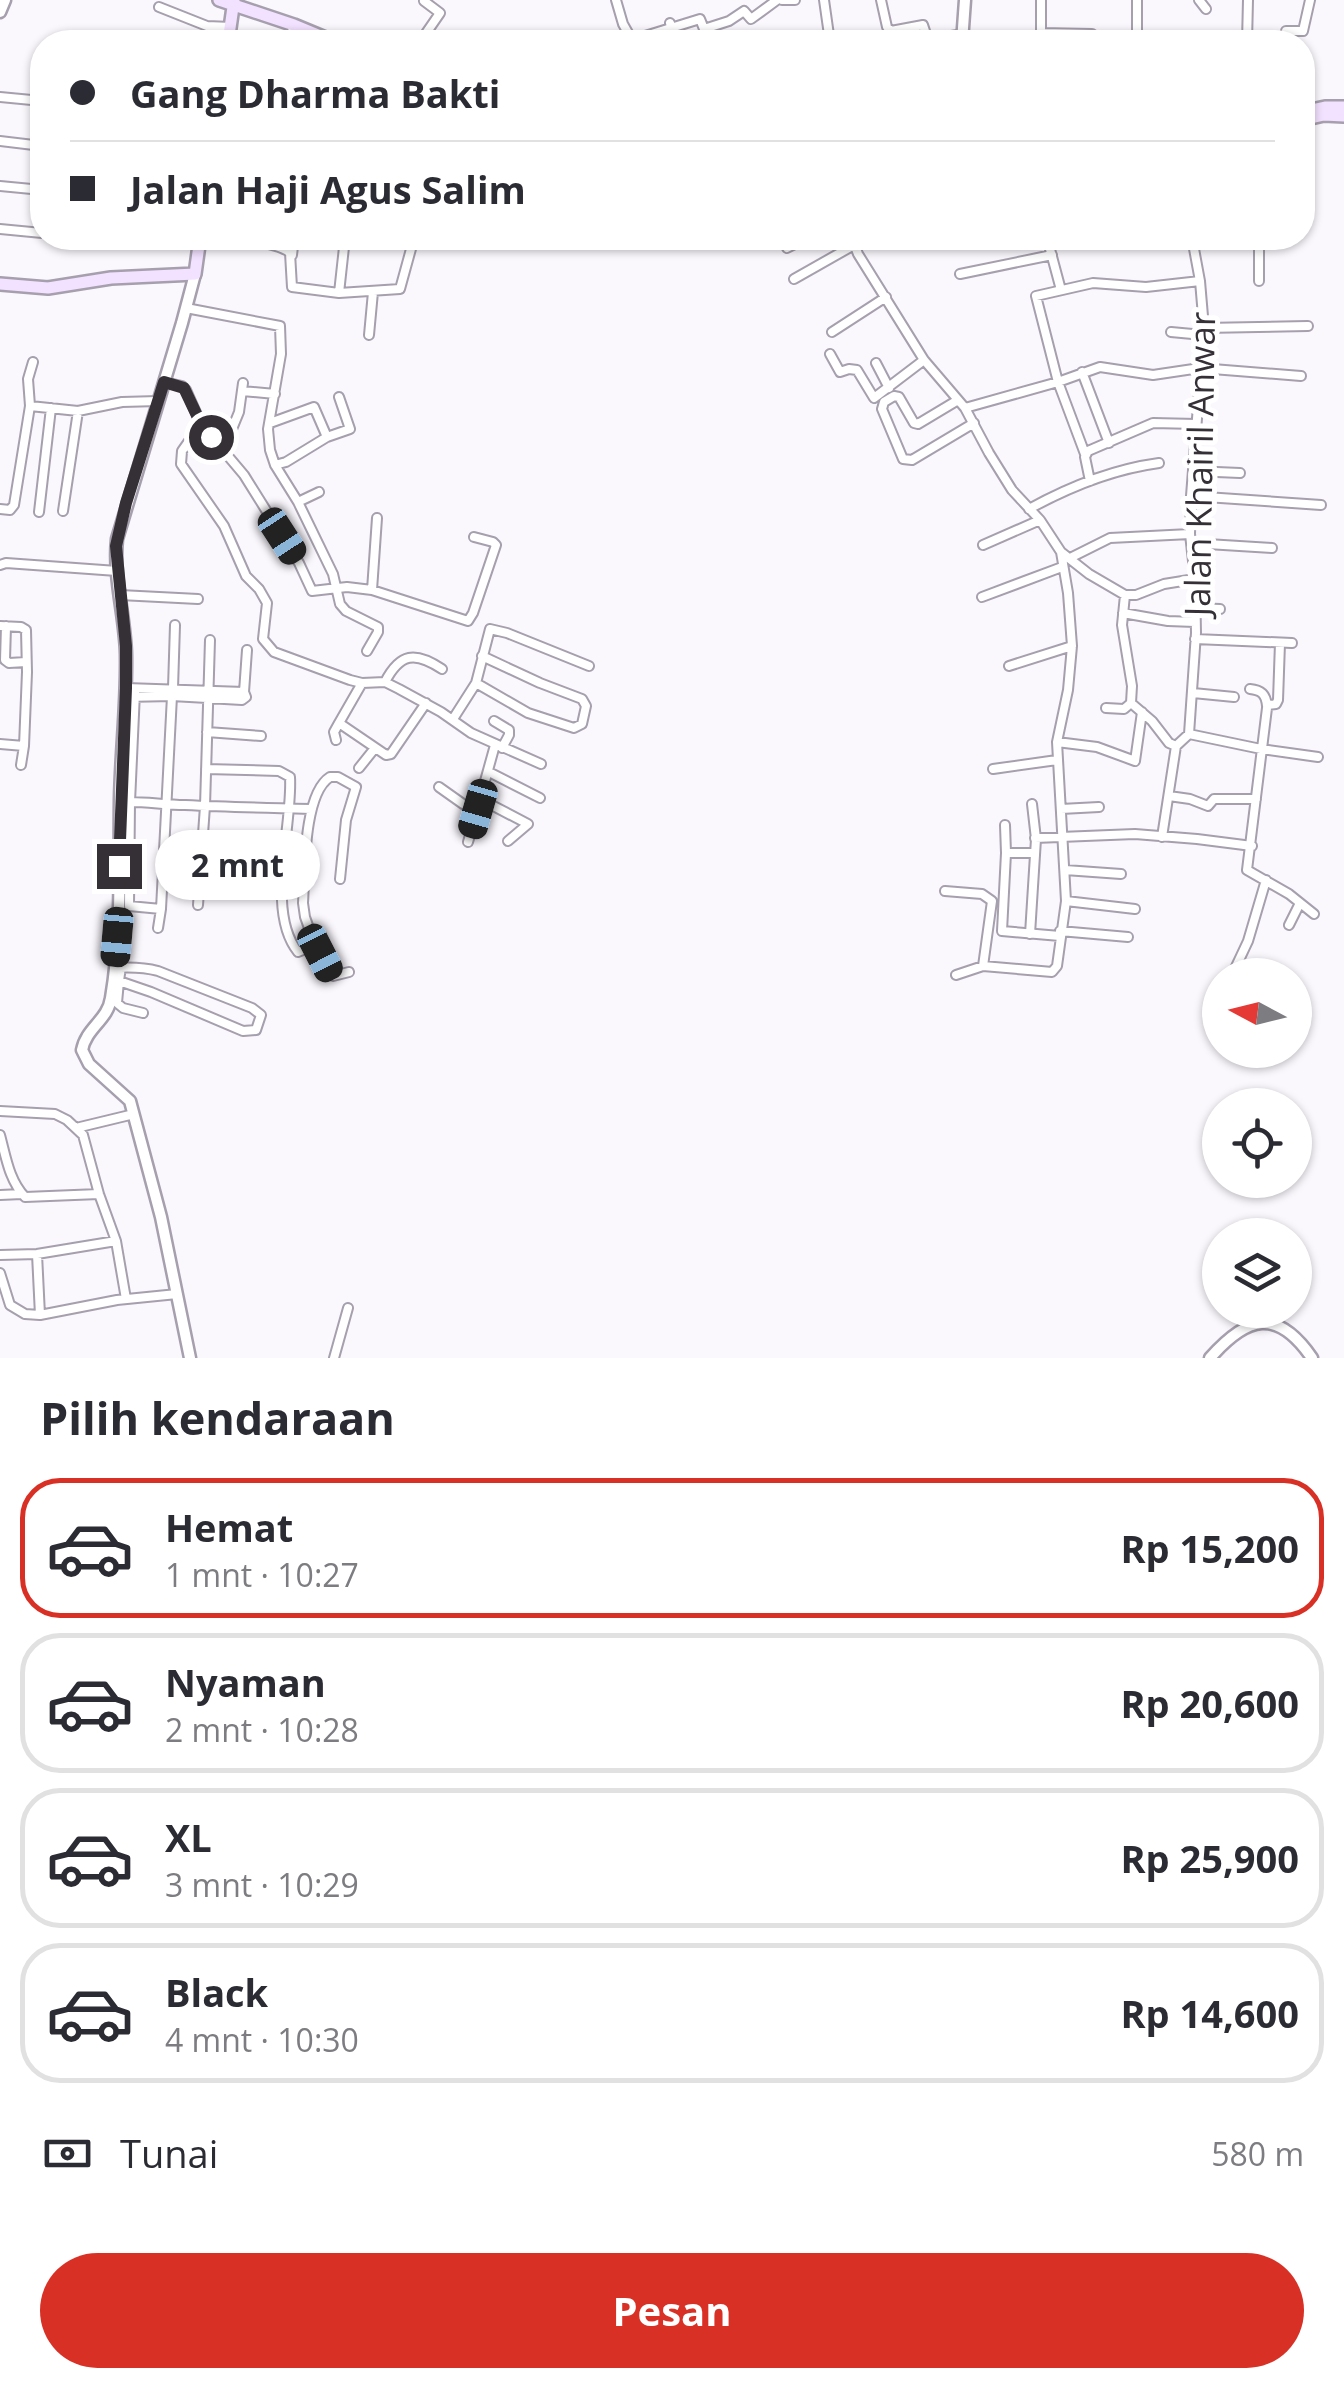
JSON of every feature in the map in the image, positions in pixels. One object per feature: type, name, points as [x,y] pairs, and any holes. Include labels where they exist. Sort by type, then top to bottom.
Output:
[{"type":"main road","points":[[219,0],[234,2],[306,30]]},
{"type":"main road","points":[[230,30],[234,2]]},
{"type":"main road","points":[[1315,109],[1344,107]]},
{"type":"main road","points":[[1315,118],[1344,116]]},
{"type":"main road","points":[[0,284],[48,288],[130,276],[194,274],[198,250]]},
{"type":"street","points":[[0,12],[5,0]]},
{"type":"street","points":[[616,0],[626,30]]},
{"type":"street","points":[[657,30],[700,19],[704,29],[744,12],[751,20],[780,0],[795,0]]},
{"type":"street","points":[[824,0],[828,30]]},
{"type":"street","points":[[882,0],[891,30],[923,25],[925,30]]},
{"type":"street","points":[[963,30],[965,0]]},
{"type":"street","points":[[1041,0],[1041,30]]},
{"type":"street","points":[[1136,0],[1137,30]]},
{"type":"street","points":[[1199,0],[1206,8]]},
{"type":"street","points":[[1247,30],[1248,0]]},
{"type":"street","points":[[1303,30],[1310,0]]},
{"type":"street","points":[[424,1],[440,13],[428,30]]},
{"type":"street","points":[[159,6],[207,26],[231,27]]},
{"type":"street","points":[[292,30],[294,25]]},
{"type":"street","points":[[670,25],[672,30]]},
{"type":"street","points":[[0,97],[30,99]]},
{"type":"street","points":[[0,141],[30,145]]},
{"type":"street","points":[[0,186],[30,189]]},
{"type":"street","points":[[0,229],[30,232]]},
{"type":"street","points":[[288,250],[292,259]]},
{"type":"street","points":[[293,250],[292,288],[338,293],[400,290],[410,250]]},
{"type":"street","points":[[338,293],[344,250]]},
{"type":"street","points":[[794,279],[839,250]]},
{"type":"street","points":[[858,250],[924,360],[965,408],[1012,490],[1040,520],[1061,552],[1089,574],[1125,594],[1136,595],[1164,584],[1195,579]]},
{"type":"street","points":[[1051,250],[1061,290]]},
{"type":"street","name":"Jalan Khairil Anwar","points":[[1189,734],[1196,622],[1191,496],[1204,332],[1194,250]]},
{"type":"street","points":[[1259,250],[1260,280]]},
{"type":"street","points":[[960,274],[1052,254]]},
{"type":"street","points":[[162,909],[129,906],[131,692],[116,540],[194,274]]},
{"type":"street","points":[[1090,481],[1085,454],[1058,382],[1036,299],[1038,294],[1093,283],[1146,287],[1200,281]]},
{"type":"street","points":[[369,335],[373,292]]},
{"type":"street","points":[[832,332],[886,297]]},
{"type":"street","points":[[186,308],[280,326],[281,354],[270,423],[270,450],[334,574],[343,608],[379,629],[367,651]]},
{"type":"street","points":[[1171,332],[1308,326]]},
{"type":"street","points":[[830,354],[840,372],[857,370],[876,398],[924,360]]},
{"type":"street","points":[[0,508],[12,509],[30,406],[28,379],[33,362]]},
{"type":"street","points":[[876,363],[889,388]]},
{"type":"street","points":[[965,408],[1108,367],[1161,375],[1200,368],[1301,376]]},
{"type":"street","points":[[1082,372],[1109,443]]},
{"type":"street","points":[[164,382],[184,388],[201,424],[244,475],[312,591],[372,590],[468,620],[488,632]]},
{"type":"street","points":[[230,434],[243,387],[275,394]]},
{"type":"street","points":[[276,466],[327,436],[350,430],[339,397]]},
{"type":"street","points":[[958,400],[918,424],[899,397],[884,402],[882,409],[903,459],[912,460],[974,423]]},
{"type":"street","points":[[30,406],[78,411],[122,402],[158,401]]},
{"type":"street","points":[[270,423],[314,407],[327,436]]},
{"type":"street","points":[[39,512],[50,408]]},
{"type":"street","points":[[63,511],[78,411]]},
{"type":"street","points":[[1085,454],[1153,423],[1196,424]]},
{"type":"street","points":[[201,424],[182,451],[182,464],[224,526],[246,576],[268,603],[263,639],[266,646],[362,683],[385,682],[471,733],[541,764]]},
{"type":"street","points":[[1028,509],[1090,481],[1159,464]]},
{"type":"street","points":[[1193,471],[1240,473]]},
{"type":"street","points":[[298,502],[319,492]]},
{"type":"street","points":[[1191,496],[1321,504]]},
{"type":"street","points":[[372,590],[377,518]]},
{"type":"street","points":[[983,544],[1040,520]]},
{"type":"street","points":[[468,620],[474,613],[496,545],[474,537]]},
{"type":"street","points":[[1070,558],[1110,538],[1191,539],[1272,548]]},
{"type":"street","points":[[956,974],[984,966],[1054,971],[1057,966],[1066,901],[1057,742],[1072,646],[1061,552]]},
{"type":"street","points":[[0,564],[117,570]]},
{"type":"street","points":[[982,597],[1062,566]]},
{"type":"street","points":[[1106,708],[1124,709],[1131,702],[1132,686],[1122,634],[1125,594]]},
{"type":"street","points":[[120,595],[198,600]]},
{"type":"street","points":[[1195,608],[1220,609]]},
{"type":"street","points":[[1123,614],[1196,622]]},
{"type":"street","points":[[158,928],[166,842],[175,625]]},
{"type":"street","points":[[21,765],[24,746],[26,662],[26,630],[3,626],[5,660],[26,662]]},
{"type":"street","points":[[452,719],[476,683],[490,629],[589,666]]},
{"type":"street","points":[[1195,638],[1292,643]]},
{"type":"street","points":[[198,906],[210,640]]},
{"type":"street","points":[[1267,706],[1277,702],[1280,643]]},
{"type":"street","points":[[1010,666],[1072,646]]},
{"type":"street","points":[[131,692],[208,694],[242,700],[246,698],[247,650]]},
{"type":"street","points":[[476,683],[540,719],[574,728],[582,724],[586,706],[582,699],[482,656]]},
{"type":"street","points":[[385,682],[395,664],[408,658],[428,660],[442,669]]},
{"type":"street","points":[[336,740],[334,732],[362,683]]},
{"type":"street","points":[[1250,689],[1261,691],[1267,706],[1248,872],[1314,914]]},
{"type":"street","points":[[131,692],[117,1003],[143,1013]]},
{"type":"street","points":[[1193,692],[1234,697]]},
{"type":"street","points":[[1131,702],[1176,746]]},
{"type":"street","points":[[340,723],[386,755],[391,754],[426,703]]},
{"type":"street","points":[[1057,742],[1097,747],[1135,761],[1142,712]]},
{"type":"street","points":[[468,842],[488,772],[499,746],[509,736],[509,730],[494,721]]},
{"type":"street","points":[[207,732],[260,736]]},
{"type":"street","points":[[1162,836],[1176,746],[1189,734],[1318,757]]},
{"type":"street","points":[[0,744],[24,746]]},
{"type":"street","points":[[359,768],[375,748]]},
{"type":"street","points":[[992,770],[1057,760]]},
{"type":"street","points":[[206,769],[284,772],[290,777],[282,915],[296,950],[315,945]]},
{"type":"street","points":[[488,772],[540,798]]},
{"type":"street","points":[[340,879],[346,820],[356,788],[352,783],[330,777],[321,783],[311,809],[304,904],[315,945],[333,976],[349,972]]},
{"type":"street","points":[[439,787],[463,804],[479,804],[528,822],[508,841]]},
{"type":"street","points":[[1168,796],[1208,806],[1214,799],[1256,800]]},
{"type":"street","points":[[130,802],[311,809]]},
{"type":"street","points":[[1030,934],[1036,838],[1032,804]]},
{"type":"street","points":[[1061,809],[1100,807]]},
{"type":"street","points":[[1005,824],[1002,931],[1128,937]]},
{"type":"street","points":[[1036,838],[1121,834],[1252,846]]},
{"type":"street","points":[[166,842],[272,846],[276,854],[275,877],[268,884],[200,878]]},
{"type":"street","points":[[1006,853],[1033,853]]},
{"type":"street","points":[[1064,870],[1121,874]]},
{"type":"street","points":[[1240,958],[1266,880]]},
{"type":"street","points":[[945,891],[982,894],[992,901],[984,966]]},
{"type":"street","points":[[1066,901],[1136,909]]},
{"type":"street","points":[[1289,926],[1300,903]]},
{"type":"street","points":[[118,967],[158,970],[252,1008],[261,1015],[259,1026],[243,1031],[119,981]]},
{"type":"street","points":[[118,967],[108,1010],[86,1036],[82,1054],[130,1101],[161,1217],[190,1358]]},
{"type":"street","points":[[0,1112],[56,1114],[76,1128],[87,1143],[116,1241],[126,1299]]},
{"type":"street","points":[[76,1128],[134,1114]]},
{"type":"street","points":[[0,1135],[8,1169],[22,1194]]},
{"type":"street","points":[[0,1195],[22,1194],[30,1198],[99,1194]]},
{"type":"street","points":[[0,1256],[116,1241]]},
{"type":"street","points":[[37,1254],[40,1315]]},
{"type":"street","points":[[0,1273],[10,1306],[25,1314],[176,1294]]},
{"type":"street","points":[[334,1358],[348,1308]]},
{"type":"street","points":[[1210,1358],[1245,1326],[1262,1322],[1284,1330],[1312,1358]]},
{"type":"route","points":[[119,866],[126,646],[116,540],[164,382],[184,388],[211,437]]}]
